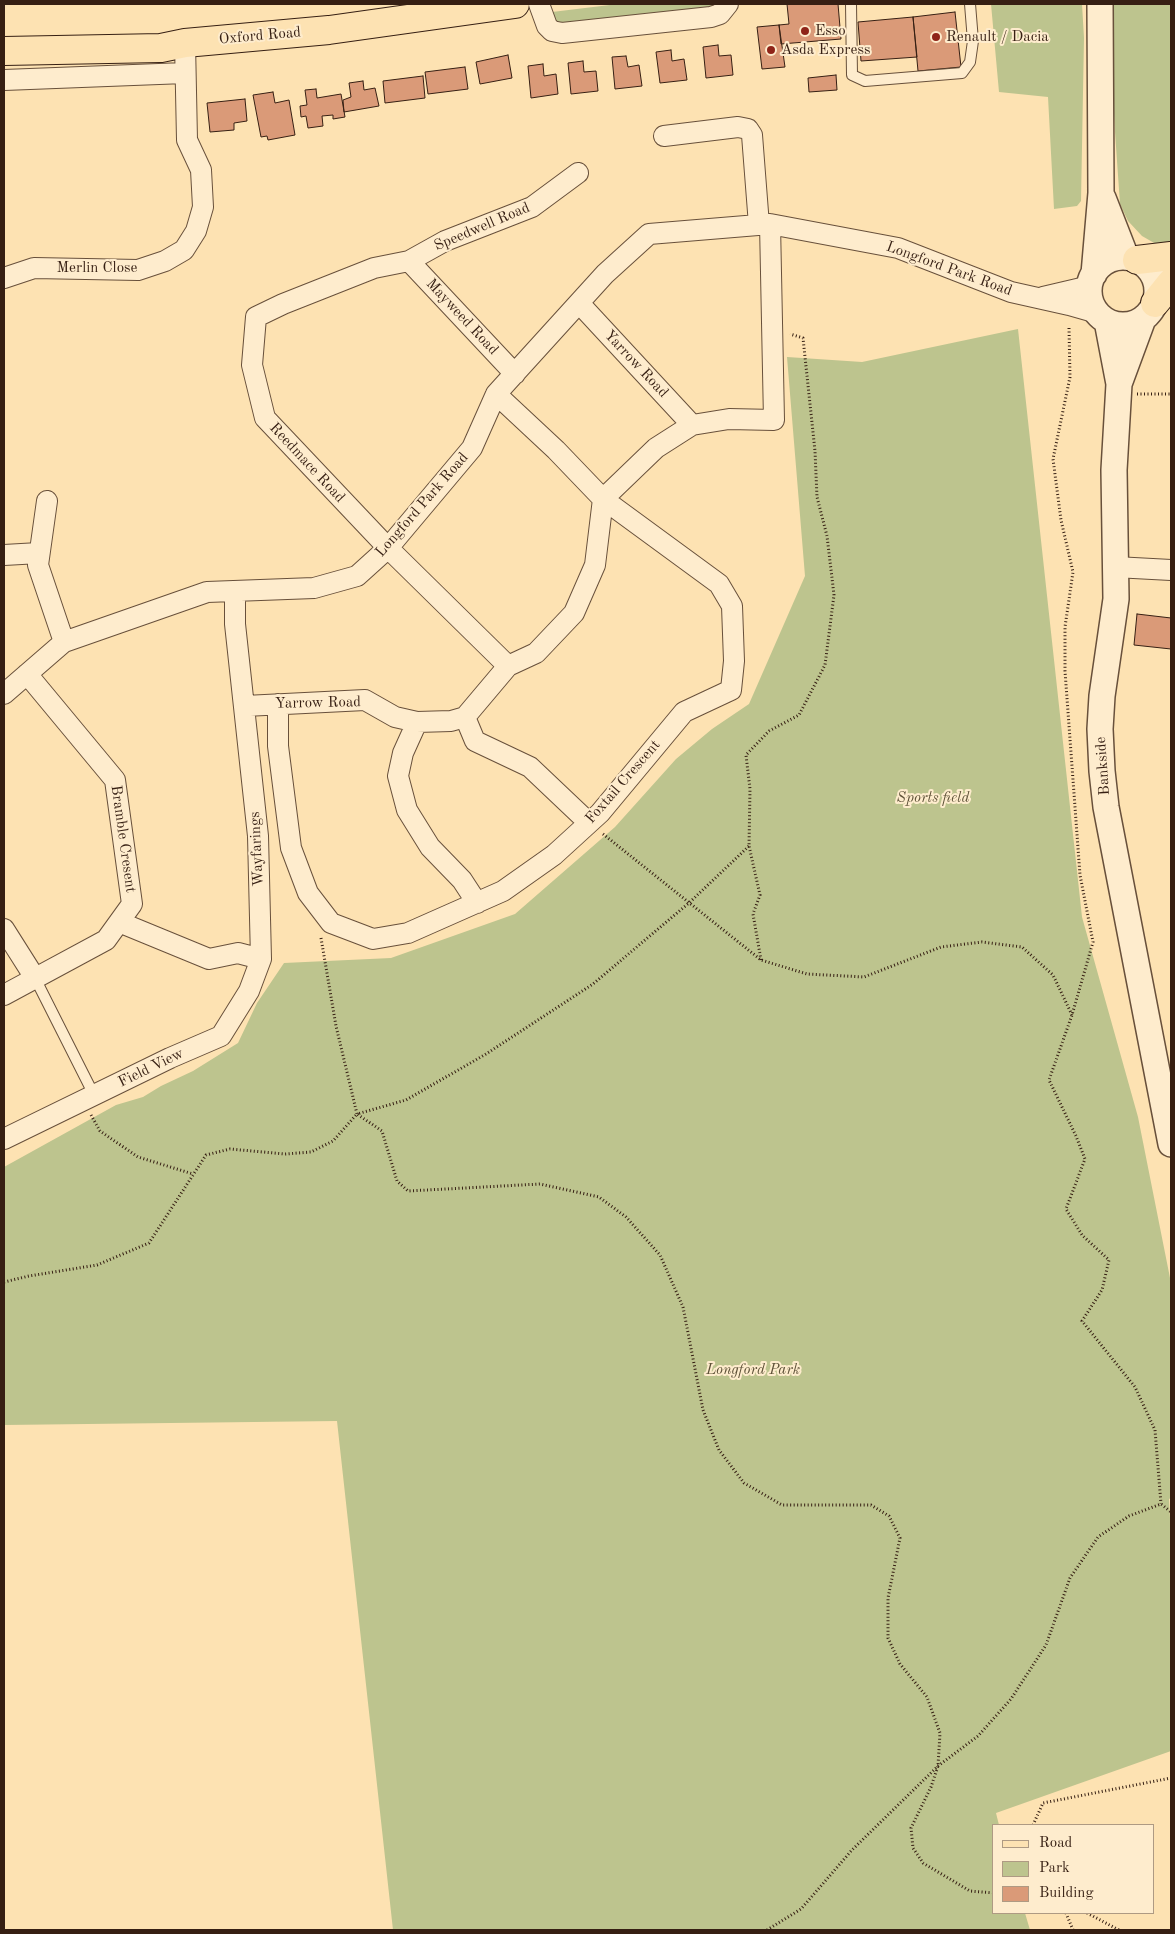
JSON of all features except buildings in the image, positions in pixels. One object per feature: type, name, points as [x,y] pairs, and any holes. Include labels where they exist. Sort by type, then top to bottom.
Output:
[{"type":"main road","name":"Oxford Road","points":[[4,51],[161,48],[185,43],[329,30],[515,4]]},
{"type":"main road","points":[[1132,259],[1171,256]]},
{"type":"street","points":[[539,4],[546,26],[552,31],[562,33],[711,17],[720,14],[728,4]]},
{"type":"street","points":[[1092,280],[1100,266],[1108,261],[1116,258],[1132,259],[1146,266],[1152,274],[1156,283],[1156,302],[1125,325],[1102,317],[1089,296],[1101,193],[1100,4]]},
{"type":"street","name":"Merlin Close","points":[[4,278],[34,268],[138,270],[165,261],[184,250],[196,231],[203,207],[202,170],[187,140],[185,43]]},
{"type":"street","points":[[4,80],[185,73]]},
{"type":"street","points":[[588,822],[530,768],[475,741],[465,716],[508,666],[536,653],[574,613],[595,565],[603,499],[656,448],[692,425],[729,419],[774,420],[765,225],[752,135],[748,129],[738,127],[664,136]]},
{"type":"street","name":"Speedwell Road","points":[[409,261],[446,241],[532,207],[578,172]]},
{"type":"street","points":[[1101,193],[1132,259]]},
{"type":"street","name":"Longford Park Road","points":[[4,694],[64,642],[207,592],[314,588],[357,576],[388,548],[472,448],[496,394],[605,274],[649,234],[765,225],[898,248],[1011,292],[1102,317]]},
{"type":"street","name":"Mayweed Road","points":[[409,261],[515,374]]},
{"type":"street","name":"Reedmace Road","points":[[388,548],[265,418],[252,365],[256,318],[283,304],[374,268],[409,261]]},
{"type":"street","name":"Longford Park Road","points":[[1038,298],[1092,280]]},
{"type":"street","name":"Bankside","points":[[1118,389],[1156,302]]},
{"type":"street","name":"Yarrow Road","points":[[578,303],[692,425]]},
{"type":"street","name":"Bankside","points":[[1102,317],[1118,389],[1114,470],[1116,599],[1102,696],[1100,729],[1102,771],[1108,817],[1171,1144]]},
{"type":"street","points":[[496,394],[556,450],[603,499]]},
{"type":"street","name":"Foxtail Crescent","points":[[278,704],[278,746],[291,848],[308,893],[331,922],[373,939],[408,933],[503,892],[554,855],[600,813],[684,712],[732,690],[734,660],[732,606],[720,584],[691,565],[603,499]]},
{"type":"street","points":[[46,501],[38,565],[64,642]]},
{"type":"street","points":[[388,548],[508,666]]},
{"type":"street","points":[[4,555],[39,553]]},
{"type":"street","points":[[1116,567],[1171,570]]},
{"type":"street","name":"Wayfarings","points":[[234,591],[235,624],[258,836],[260,959]]},
{"type":"street","name":"Bramble Cresent","points":[[4,995],[106,940],[132,904],[115,780],[27,674]]},
{"type":"street","name":"Yarrow Road","points":[[245,706],[365,700],[395,717],[417,722],[451,721],[465,716]]},
{"type":"street","points":[[417,722],[403,753],[398,776],[407,810],[430,847],[462,880],[477,903]]},
{"type":"street","points":[[119,922],[209,959],[238,953],[260,959]]},
{"type":"street","points":[[4,929],[35,978]]},
{"type":"street","name":"Field View","points":[[4,1140],[220,1036],[249,991],[260,959]]},
{"type":"lane","points":[[851,4],[852,75],[865,81],[962,73],[970,62],[973,41],[970,4]]},
{"type":"lane","points":[[35,978],[89,1098]]},
{"type":"path","points":[[1069,328],[1070,377],[1052,459],[1061,520],[1073,572],[1065,627],[1065,671],[1080,875],[1094,942],[1072,1016],[1049,1080],[1085,1159],[1066,1210],[1082,1235],[1109,1260],[1102,1290],[1082,1321],[1135,1387],[1155,1430],[1161,1504],[1171,1512]]},
{"type":"path","points":[[761,960],[753,914],[760,895],[749,846],[750,789],[746,755],[769,731],[798,715],[825,665],[834,595],[827,536],[817,497],[815,451],[803,338],[783,332]]},
{"type":"path","points":[[1118,389],[1171,394]]},
{"type":"path","points":[[588,822],[761,960],[807,974],[864,977],[941,947],[982,942],[1022,947],[1053,975],[1072,1016]]},
{"type":"path","points":[[4,1282],[28,1276],[97,1266],[149,1243],[206,1155],[230,1149],[285,1154],[311,1152],[333,1141],[358,1114],[406,1100],[486,1054],[592,984],[690,902],[749,846]]},
{"type":"path","points":[[331,922],[321,938],[336,1026],[358,1114],[382,1131],[397,1181],[408,1191],[540,1184],[599,1197],[626,1217],[660,1255],[683,1307],[704,1410],[719,1450],[744,1483],[782,1505],[871,1505],[889,1516],[900,1538],[888,1598],[888,1638],[900,1664],[927,1697],[940,1733],[938,1766],[910,1828],[913,1848],[923,1863],[970,1890],[992,1893]]},
{"type":"path","points":[[89,1098],[100,1131],[138,1157],[192,1174]]},
{"type":"path","points":[[767,1930],[801,1909],[852,1850],[938,1766],[978,1736],[1012,1699],[1046,1645],[1070,1578],[1098,1537],[1129,1516],[1161,1504]]},
{"type":"path","points":[[1033,1824],[1043,1803],[1171,1778]]},
{"type":"path","points":[[1066,1914],[1073,1930]]},
{"type":"path","points":[[1089,1914],[1119,1930]]},
{"type":"green space","points":[[618,4],[718,4],[717,8],[559,29],[552,12]]},
{"type":"green space","points":[[991,4],[1082,4],[1084,38],[1081,201],[1077,206],[1054,209],[1048,97],[999,92]]},
{"type":"green space","points":[[1108,4],[1170,4],[1171,6],[1171,248],[1156,244],[1142,236],[1128,221],[1120,204]]},
{"type":"green space","name":"Longford Park","points":[[1018,329],[1082,917],[1138,1117],[1171,1283],[1171,1498],[1169,1499],[1171,1537],[1171,1751],[996,1813],[999,1824],[992,1824],[992,1914],[1025,1914],[1030,1930],[393,1930],[337,1421],[4,1425],[4,1167],[116,1105],[143,1097],[193,1071],[238,1043],[257,1003],[284,963],[391,958],[515,914],[615,827],[676,759],[712,729],[749,704],[805,576],[787,357],[862,362]]},
{"type":"place","name":"Esso","points":[[805,31]]},
{"type":"place","name":"Renault / Dacia","points":[[936,37]]},
{"type":"place","name":"Asda Express","points":[[771,50]]},
{"type":"park label","name":"Sports field","points":[[933,798]]}]
